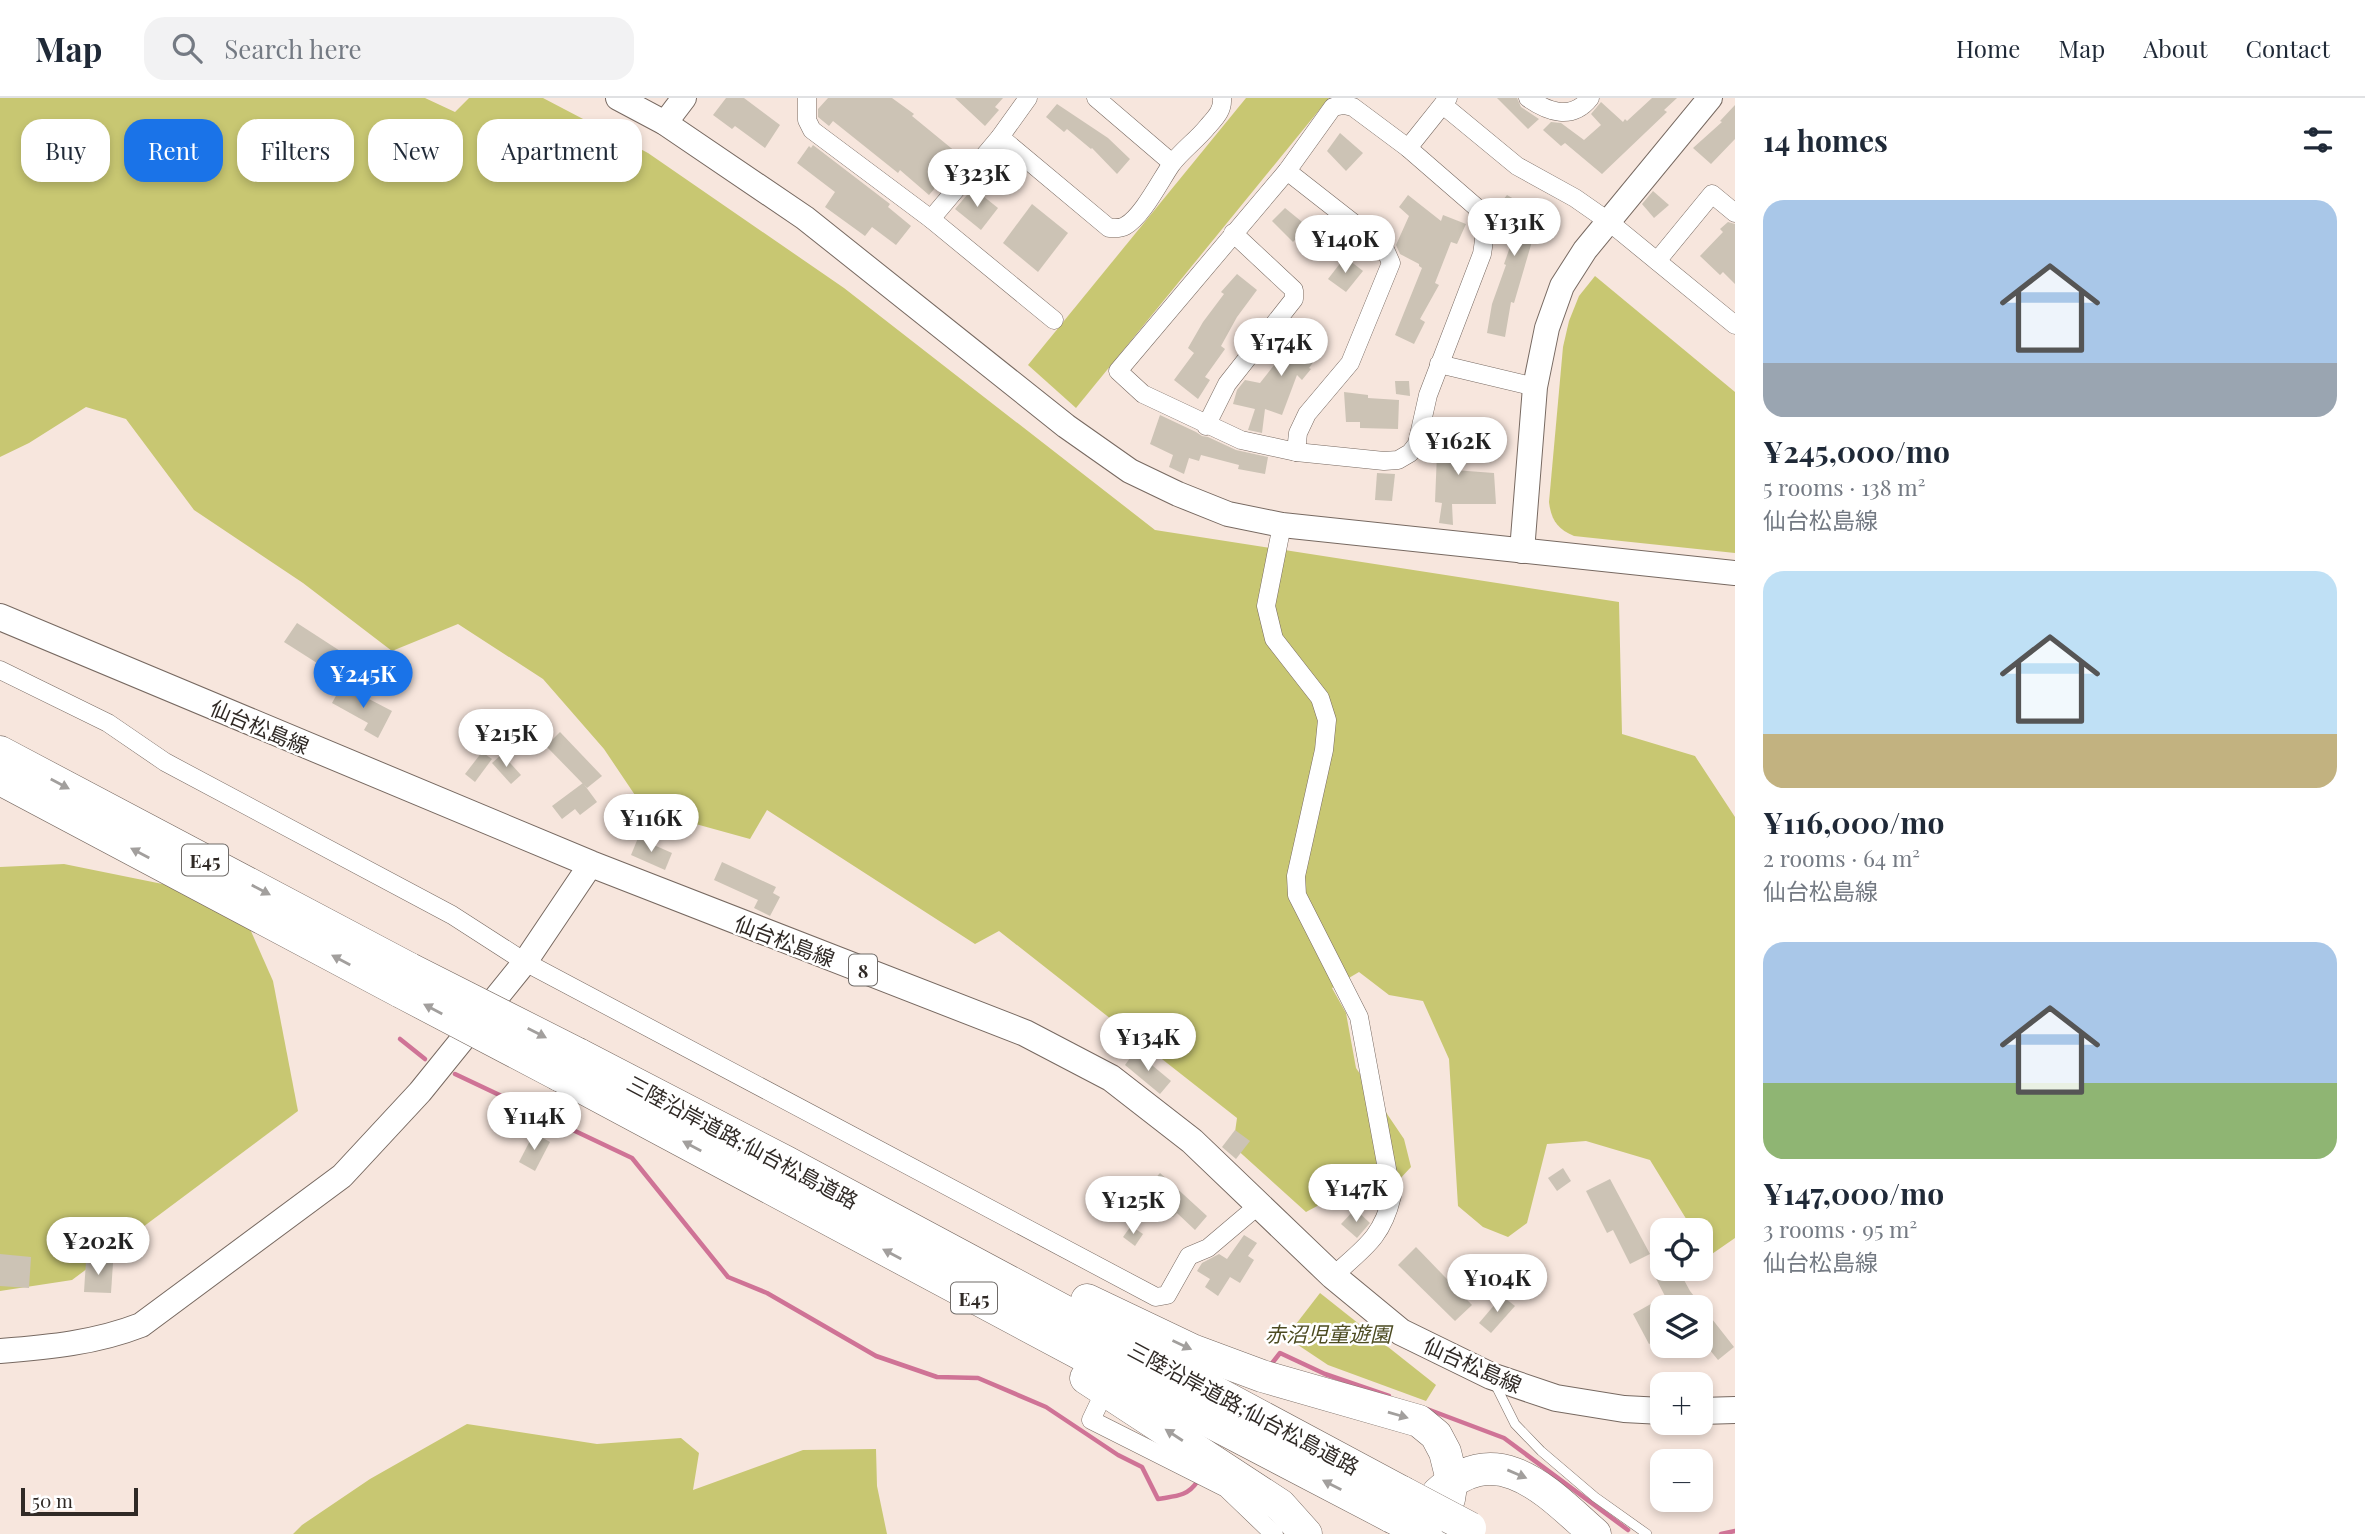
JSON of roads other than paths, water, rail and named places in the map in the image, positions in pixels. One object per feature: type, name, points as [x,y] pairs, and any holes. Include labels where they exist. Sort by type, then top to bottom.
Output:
[{"type":"highway","name":"三陸沿岸道路;仙台松島道路","points":[[0,752],[406,980]]},
{"type":"highway","name":"三陸沿岸道路;仙台松島道路","points":[[0,779],[406,980],[568,1064],[936,1277],[1403,1514],[1477,1531]]},
{"type":"highway","name":"三陸沿岸道路;仙台松島道路","points":[[568,1064],[786,1163],[1403,1514],[1429,1534]]},
{"type":"highway","points":[[786,1163],[1192,1350],[1308,1391],[1419,1421],[1436,1435],[1445,1452],[1452,1480],[1449,1499],[1429,1534]]},
{"type":"highway","points":[[936,1277],[1280,1505],[1306,1534]]},
{"type":"highway","points":[[1403,1514],[1437,1494],[1452,1480],[1485,1468],[1500,1468],[1516,1472],[1535,1483],[1595,1534]]},
{"type":"main road","name":"仙台松島線","points":[[0,617],[592,864],[1026,1033],[1111,1078],[1192,1140],[1333,1276],[1401,1332],[1491,1376],[1556,1398],[1650,1410]]},
{"type":"main road","points":[[1713,1410],[1735,1409]]},
{"type":"street","points":[[618,98],[665,123],[805,218],[1066,426],[1130,471],[1178,494],[1228,514],[1282,525],[1735,573]]},
{"type":"street","points":[[665,123],[684,98]]},
{"type":"street","points":[[807,98],[807,120],[812,130],[931,219],[1054,320]]},
{"type":"street","points":[[931,219],[1000,137],[1028,98]]},
{"type":"street","points":[[1096,98],[1172,163]]},
{"type":"street","points":[[1000,137],[1110,228],[1119,228],[1127,225],[1157,189],[1172,163],[1217,116],[1223,106],[1222,98]]},
{"type":"street","points":[[1528,98],[1544,109],[1558,113],[1570,112],[1590,98]]},
{"type":"street","points":[[1522,551],[1535,387],[1547,328],[1562,286],[1585,250],[1710,98]]},
{"type":"street","points":[[1408,148],[1445,101],[1517,166],[1575,198],[1608,222],[1735,325]]},
{"type":"street","points":[[1333,107],[1353,107],[1408,148],[1476,207],[1484,218],[1486,232],[1482,254],[1427,395],[1417,444],[1410,453],[1398,460],[1296,452],[1241,440],[1206,426],[1143,394],[1118,371],[1287,171],[1333,107]]},
{"type":"street","points":[[1287,171],[1384,247],[1391,262],[1350,363],[1307,414],[1298,433],[1296,452]]},
{"type":"street","points":[[1657,261],[1712,194],[1735,213]]},
{"type":"street","points":[[1206,426],[1227,384],[1294,299],[1294,289],[1233,233]]},
{"type":"street","points":[[1439,364],[1535,387]]},
{"type":"street","points":[[1282,525],[1266,606],[1275,639],[1320,698],[1327,720],[1324,750],[1296,876],[1297,895],[1359,1017],[1392,1196],[1387,1217],[1377,1237],[1333,1276]]},
{"type":"street","points":[[0,670],[108,723],[165,762],[452,915],[525,962],[1156,1297],[1167,1295],[1189,1256],[1208,1248],[1260,1205]]},
{"type":"street","points":[[0,1351],[75,1345],[113,1336],[141,1325],[342,1176],[420,1092],[525,962],[592,864]]},
{"type":"street","points":[[1143,1313],[1152,1295]]},
{"type":"street","points":[[1102,1397],[1091,1420],[1226,1488],[1274,1534]]},
{"type":"lane","points":[[1491,1376],[1515,1424],[1541,1451],[1595,1497],[1647,1534]]},
{"type":"waterway","points":[[400,1039],[425,1059]]},
{"type":"waterway","points":[[455,1074],[632,1158],[728,1277],[767,1293],[876,1356],[937,1377],[978,1378],[1046,1407],[1118,1455],[1142,1467],[1158,1499],[1184,1493],[1197,1482]]},
{"type":"waterway","points":[[1273,1362],[1280,1353],[1325,1374],[1389,1396]]},
{"type":"waterway","points":[[1427,1409],[1504,1438],[1628,1530]]},
{"type":"waterway","points":[[1721,1534],[1735,1531]]},
{"type":"park label","name":"赤沼児童遊園","points":[[1328,1333]]}]
